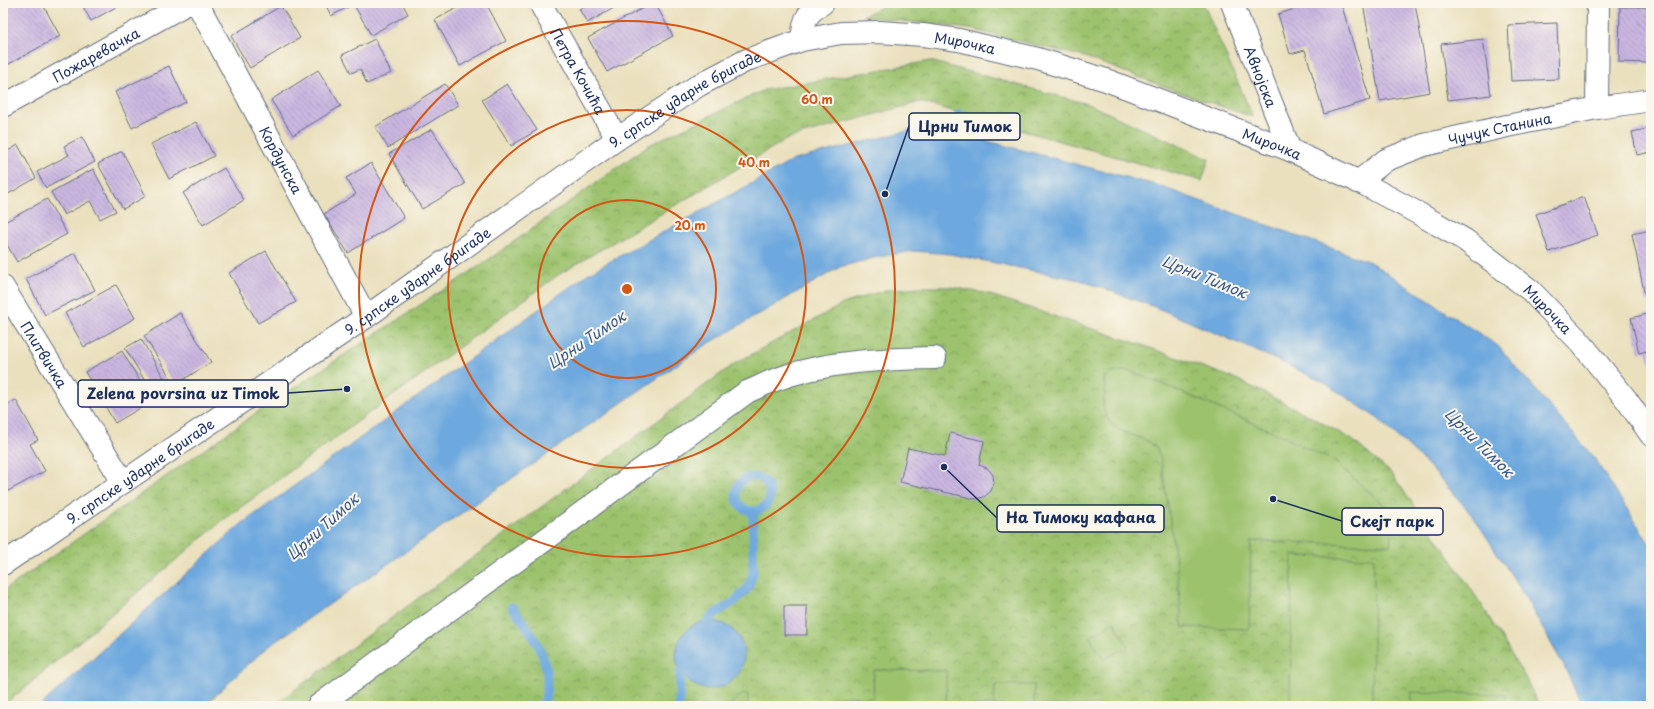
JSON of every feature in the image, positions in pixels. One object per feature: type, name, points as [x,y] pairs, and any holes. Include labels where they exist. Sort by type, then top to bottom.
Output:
[{"type":"street","name":"Пожаревачка","points":[[3,106],[188,3]]},
{"type":"street","name":"Кордунска","points":[[197,3],[366,317]]},
{"type":"street","name":"Петра Кочића","points":[[540,3],[617,139]]},
{"type":"street","points":[[802,40],[803,23],[806,16],[823,3]]},
{"type":"street","name":"Авнојска","points":[[1232,3],[1290,150]]},
{"type":"street","points":[[1597,108],[1598,3]]},
{"type":"street","name":"Мирочка","points":[[802,40],[841,33],[880,32],[923,35],[959,40],[1038,59],[1106,80],[1290,150],[1414,210],[1465,240],[1530,290],[1581,343],[1626,399],[1651,435]]},
{"type":"street","name":"9. српске ударне бригаде","points":[[3,564],[366,317],[617,139],[699,85],[746,60],[802,40]]},
{"type":"street","name":"Чучук Станина","points":[[1358,182],[1386,160],[1424,145],[1507,126],[1597,108],[1651,100]]},
{"type":"street","name":"Плитвичка","points":[[3,287],[123,482]]},
{"type":"street","points":[[318,706],[747,392],[776,380],[811,370],[843,364],[893,359],[935,358]]},
{"type":"green space","points":[[890,3],[1203,3],[1253,117],[1184,94],[1085,57],[970,29],[863,16]]},
{"type":"green space","points":[[930,61],[1088,104],[1209,159],[1202,181],[920,102],[789,138],[558,275],[222,521],[3,706],[3,591],[259,411],[484,263],[647,146],[764,90]]},
{"type":"green space","points":[[918,287],[950,287],[984,293],[1142,345],[1236,379],[1306,414],[1351,439],[1391,473],[1424,519],[1481,604],[1525,677],[1539,706],[273,706],[734,364],[843,304],[885,290]]},
{"type":"green space","points":[[1129,371],[1162,384],[1276,433],[1335,462],[1393,513],[1390,545],[1251,541],[1249,629],[1182,627],[1177,566],[1160,455],[1150,442],[1126,433],[1111,424],[1106,415],[1103,404],[1105,395],[1104,377],[1112,373]]},
{"type":"green space","points":[[1292,556],[1374,558],[1372,706],[1290,705]]},
{"type":"green space","points":[[1114,622],[1128,646],[1104,660],[1090,637]]},
{"type":"green space","points":[[874,670],[946,671],[946,706],[839,706],[839,697],[873,698]]},
{"type":"green space","points":[[995,685],[1034,685],[1034,706],[994,706]]},
{"type":"green space","points":[[1411,692],[1505,694],[1505,706],[1411,706]]},
{"type":"green space","points":[[748,694],[748,706],[728,706],[741,695]]},
{"type":"water","points":[[915,129],[972,137],[1156,185],[1370,262],[1498,346],[1594,458],[1651,546],[1651,706],[1582,706],[1564,666],[1521,590],[1473,516],[1429,466],[1377,418],[1325,383],[1277,360],[1160,309],[1080,280],[950,254],[913,251],[873,258],[840,267],[701,348],[266,648],[204,706],[40,706],[240,525],[589,273],[794,160]]},
{"type":"water","points":[[710,621],[723,624],[734,631],[741,642],[744,655],[741,668],[734,679],[723,686],[710,689],[697,686],[686,679],[679,668],[676,655],[679,642],[686,631],[697,624]]},
{"type":"building","points":[[3,3],[42,3],[60,36],[7,65],[3,57]]},
{"type":"building","points":[[81,3],[123,3],[91,21]]},
{"type":"building","points":[[325,3],[349,3],[350,6],[331,16]]},
{"type":"building","points":[[353,3],[402,3],[408,14],[371,35]]},
{"type":"building","points":[[466,3],[486,3],[506,41],[460,66],[435,20]]},
{"type":"building","points":[[590,3],[623,3],[587,23],[579,9]]},
{"type":"building","points":[[652,3],[655,3],[673,36],[607,72],[588,38]]},
{"type":"building","points":[[1316,3],[1341,3],[1370,100],[1324,114],[1305,50],[1290,54],[1278,14]]},
{"type":"building","points":[[1363,3],[1415,3],[1430,92],[1380,101]]},
{"type":"building","points":[[281,6],[300,38],[250,68],[231,36]]},
{"type":"building","points":[[1620,7],[1651,7],[1651,63],[1619,62]]},
{"type":"building","points":[[1557,23],[1559,79],[1511,81],[1508,25]]},
{"type":"building","points":[[375,39],[391,73],[367,84],[360,69],[351,73],[342,55]]},
{"type":"building","points":[[1483,39],[1491,95],[1448,100],[1441,44]]},
{"type":"building","points":[[169,66],[186,102],[132,128],[115,92]]},
{"type":"building","points":[[318,70],[341,106],[293,135],[271,100]]},
{"type":"building","points":[[445,84],[458,105],[388,148],[375,127]]},
{"type":"building","points":[[507,84],[537,130],[511,146],[482,100]]},
{"type":"building","points":[[196,122],[214,156],[169,179],[151,144]]},
{"type":"building","points":[[1651,128],[1651,152],[1637,155],[1632,132]]},
{"type":"building","points":[[432,129],[465,184],[422,209],[389,154]]},
{"type":"building","points":[[82,137],[95,162],[46,188],[37,172],[69,155],[64,146]]},
{"type":"building","points":[[18,145],[36,178],[3,197],[3,154]]},
{"type":"building","points":[[122,151],[146,196],[123,209],[98,164]]},
{"type":"building","points":[[371,163],[404,218],[348,253],[324,214],[356,194],[346,178]]},
{"type":"building","points":[[224,168],[244,200],[203,225],[183,193]]},
{"type":"building","points":[[93,169],[116,211],[100,219],[90,201],[64,215],[51,192]]},
{"type":"building","points":[[1584,197],[1598,235],[1549,252],[1536,214]]},
{"type":"building","points":[[47,199],[67,234],[17,262],[3,238],[3,223]]},
{"type":"building","points":[[1651,230],[1651,300],[1646,301],[1632,234]]},
{"type":"building","points":[[266,251],[296,302],[258,323],[229,273]]},
{"type":"building","points":[[75,253],[95,290],[45,315],[26,279]]},
{"type":"building","points":[[116,285],[135,318],[84,347],[65,313]]},
{"type":"building","points":[[180,313],[211,362],[175,385],[144,336]]},
{"type":"building","points":[[1651,313],[1650,364],[1647,351],[1639,353],[1631,318]]},
{"type":"building","points":[[141,339],[171,390],[156,399],[125,348]]},
{"type":"building","points":[[122,351],[152,401],[115,423],[85,372]]},
{"type":"building","points":[[16,400],[38,440],[30,444],[45,471],[8,491],[3,483],[3,407]]},
{"type":"building","points":[[950,433],[984,441],[979,465],[990,471],[993,475],[994,483],[991,491],[984,497],[975,499],[900,482],[908,448],[945,456]]},
{"type":"building","points":[[784,606],[807,606],[807,635],[784,635]]},
{"type":"waterway","points":[[959,114],[978,147]]},
{"type":"waterway","points":[[750,477],[756,477],[760,478],[767,484],[770,494],[769,501],[763,508],[756,511],[750,511],[746,510],[739,504],[736,497],[736,491],[737,487],[743,480],[750,477]]},
{"type":"waterway","points":[[707,621],[716,613],[734,602],[748,588],[753,574],[753,511]]},
{"type":"waterway","points":[[512,607],[536,641],[545,665],[547,678],[543,706]]},
{"type":"waterway","points":[[679,706],[680,672]]},
{"type":"place","name":"Црни Тимок","points":[[885,194]]},
{"type":"place","name":"Zelena povrsina uz Timok","points":[[347,389]]},
{"type":"place","name":"На Тимоку кафана","points":[[944,467]]},
{"type":"place","name":"Скејт парк","points":[[1273,499]]}]
